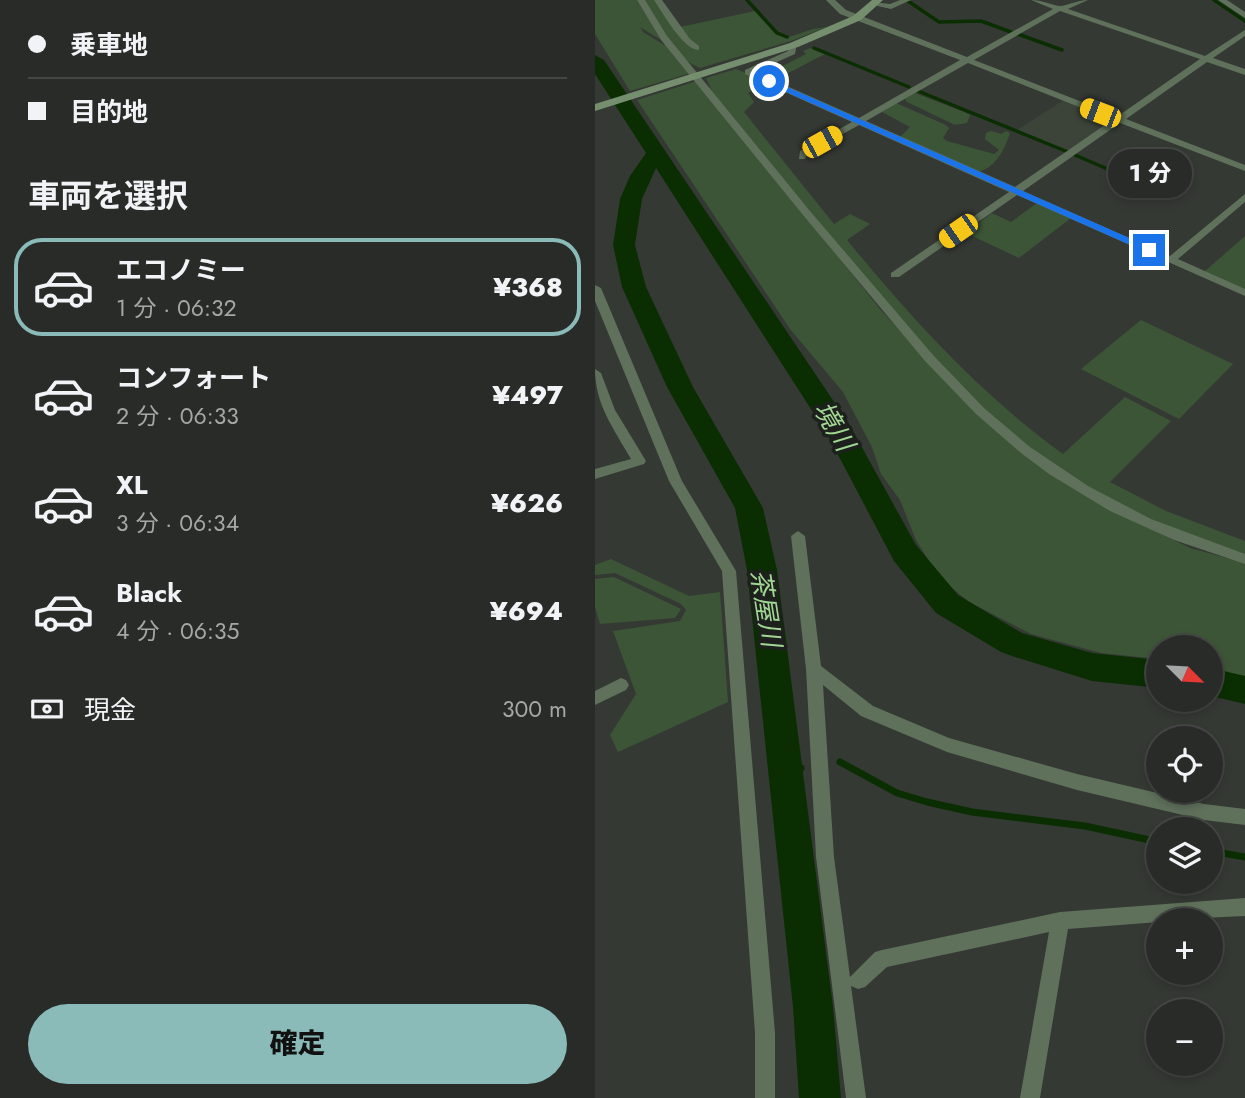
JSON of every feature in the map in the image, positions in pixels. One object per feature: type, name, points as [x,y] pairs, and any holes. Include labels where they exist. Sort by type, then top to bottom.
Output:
[{"type":"main road","points":[[595,108],[794,45],[857,18],[876,2]]},
{"type":"street","points":[[641,0],[667,44],[683,63],[698,75],[710,95],[842,257],[935,366],[999,428],[1054,469],[1114,507],[1176,537],[1245,559]]},
{"type":"street","points":[[658,0],[687,41],[696,48]]},
{"type":"street","points":[[830,0],[843,12],[857,18],[1245,169]]},
{"type":"street","points":[[876,2],[891,7],[907,0]]},
{"type":"street","points":[[1035,0],[1245,72]]},
{"type":"street","points":[[802,157],[803,153],[966,60],[1060,8],[1084,0]]},
{"type":"street","points":[[1221,0],[1245,16]]},
{"type":"street","points":[[895,275],[1245,32]]},
{"type":"street","points":[[794,45],[792,52],[748,72],[1245,293]]},
{"type":"street","points":[[1171,260],[1245,197]]},
{"type":"street","points":[[595,288],[676,481],[730,571],[765,1032],[765,1098]]},
{"type":"street","points":[[595,373],[609,410],[639,461],[595,474]]},
{"type":"street","points":[[798,536],[814,669],[825,857],[856,1098]]},
{"type":"street","points":[[814,669],[867,711],[947,745],[1077,782],[1204,812],[1245,817]]},
{"type":"street","points":[[595,698],[621,685]]},
{"type":"street","points":[[858,981],[882,959],[1060,921],[1245,907]]},
{"type":"street","points":[[1030,1098],[1060,921]]},
{"type":"shaded area","points":[[1064,100],[1114,120],[1070,152],[1017,130]]},
{"type":"green space","points":[[595,0],[637,0],[661,40],[640,27],[643,32],[666,46],[691,73],[630,91],[595,34]]},
{"type":"green space","points":[[644,0],[656,0],[694,49],[697,48],[680,27],[755,11],[775,33],[786,38],[827,27],[791,41],[700,68],[674,49]]},
{"type":"green space","points":[[810,48],[825,54],[773,81],[763,76],[806,54],[803,51]]},
{"type":"green space","points":[[736,69],[767,82],[748,93],[754,102],[744,112],[834,224],[850,214],[870,224],[847,240],[922,327],[975,381],[1063,454],[1125,397],[1171,421],[1110,482],[1166,511],[1245,541],[1245,556],[1178,533],[1084,485],[1013,436],[937,364],[714,96],[706,78]]},
{"type":"green space","points":[[697,81],[880,309],[962,399],[1102,505],[1190,548],[1245,563],[1245,677],[1223,671],[1223,635],[1146,635],[1146,658],[1101,653],[1031,634],[969,602],[939,577],[916,540],[900,500],[881,474],[872,447],[843,392],[790,329],[637,100]]},
{"type":"green space","points":[[915,93],[970,115],[967,123],[955,125],[907,102],[905,99]]},
{"type":"green space","points":[[896,103],[946,125],[949,128],[943,138],[947,141],[994,154],[999,150],[985,139],[986,133],[1010,133],[995,162],[979,172],[900,137],[910,127],[882,112]]},
{"type":"green space","points":[[1037,203],[1071,218],[1019,258],[966,233],[992,213],[1011,222]]},
{"type":"green space","points":[[1245,236],[1245,291],[1204,272]]},
{"type":"green space","points":[[1141,320],[1233,364],[1179,419],[1081,369]]},
{"type":"green space","points":[[611,559],[689,596],[720,592],[728,702],[618,752],[610,735],[636,694],[613,631],[680,621],[686,610],[681,604],[615,573],[595,575],[595,565]]},
{"type":"green space","points":[[614,577],[681,609],[675,618],[600,624],[595,607],[595,579]]},
{"type":"waterway","points":[[747,0],[777,33],[787,37]]},
{"type":"waterway","points":[[1214,0],[1245,21]]},
{"type":"waterway","points":[[908,1],[939,22],[981,21],[1011,32]]},
{"type":"waterway","points":[[1018,34],[1062,50]]},
{"type":"waterway","points":[[814,48],[909,87]]},
{"type":"waterway","name":"境川","points":[[595,60],[839,431],[905,553],[947,604],[1012,643],[1092,667],[1146,673]]},
{"type":"waterway","points":[[918,91],[1068,152]]},
{"type":"waterway","name":"茶屋川","points":[[655,154],[640,176],[631,199],[624,245],[634,287],[680,387],[749,508],[762,570],[772,642],[813,1007],[820,1098]]},
{"type":"waterway","points":[[1075,155],[1126,177]]},
{"type":"waterway","name":"境川","points":[[1223,685],[1245,690]]},
{"type":"waterway","points":[[840,762],[897,793],[927,802],[972,812],[1085,826],[1146,839]]},
{"type":"waterway","points":[[786,770],[801,768]]},
{"type":"waterway","points":[[1223,853],[1245,857]]},
{"type":"route","points":[[769,81],[1149,250]]}]
